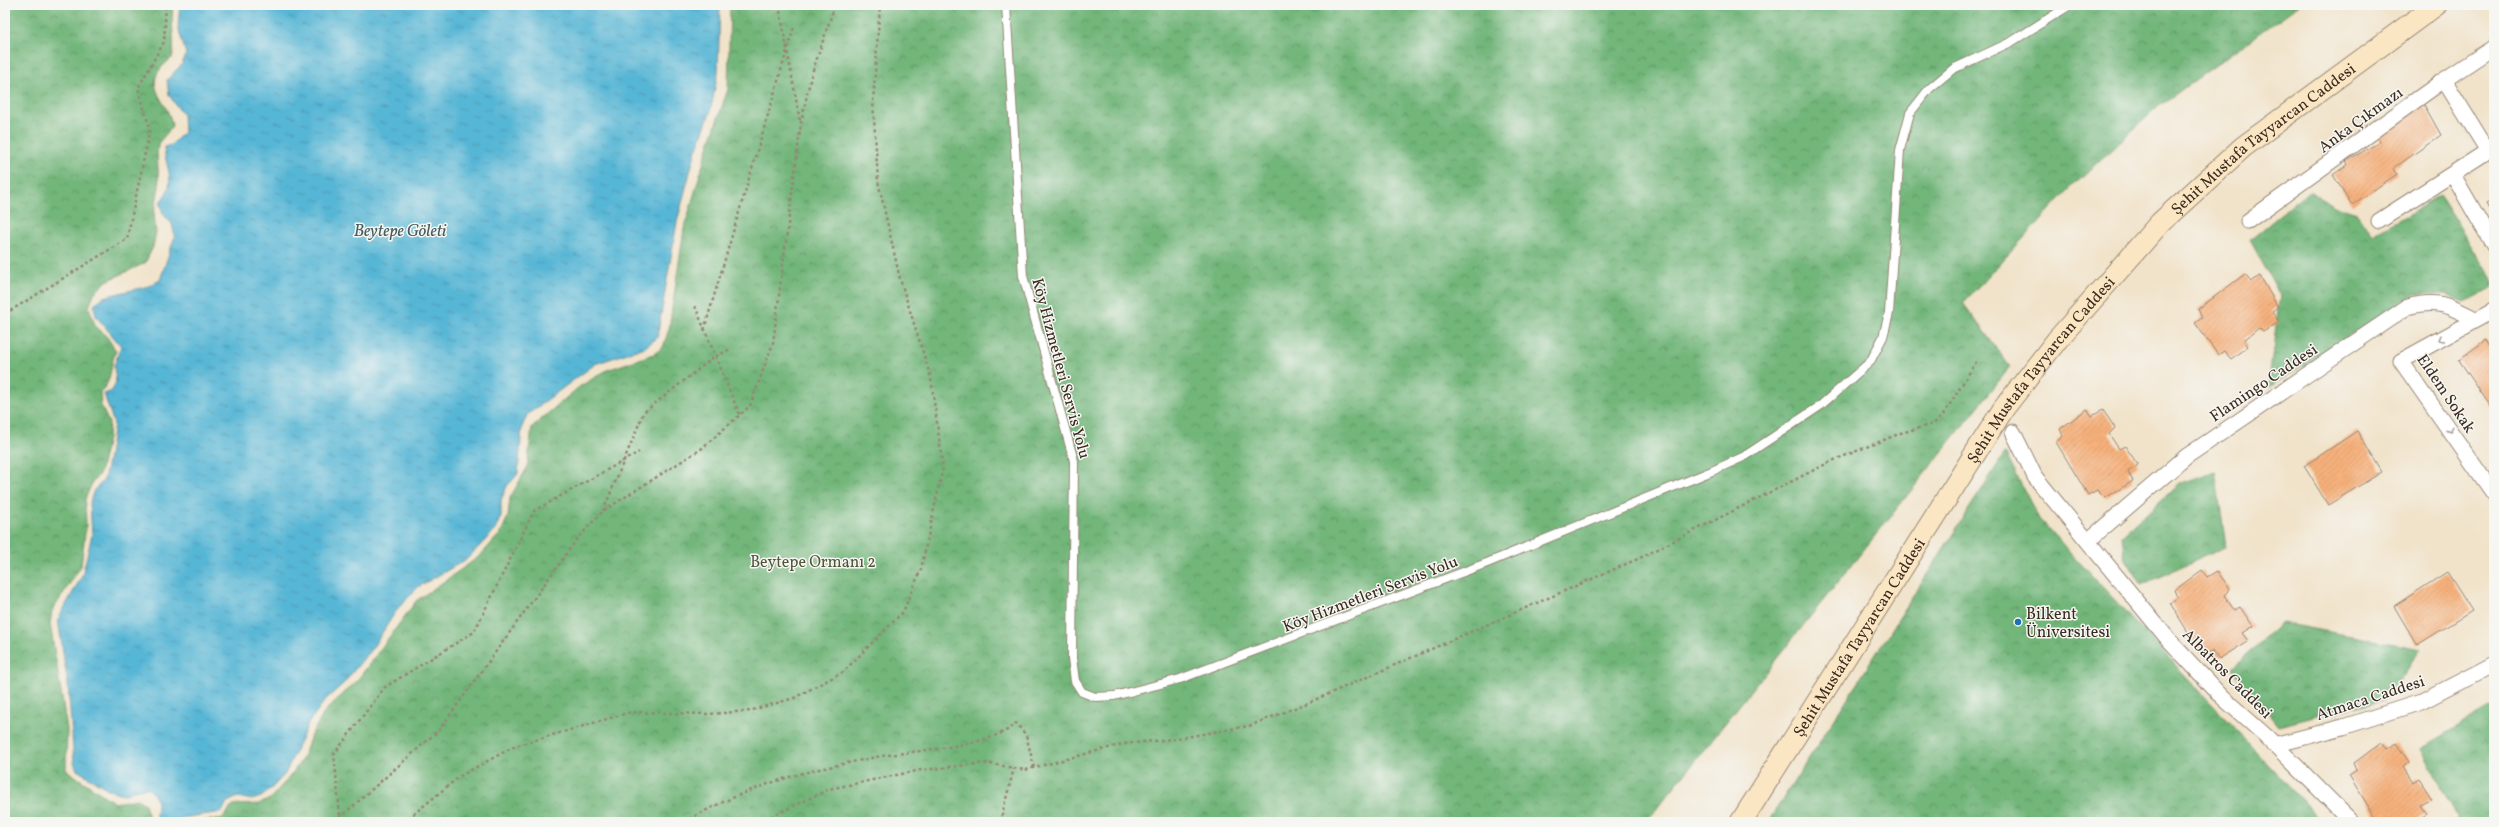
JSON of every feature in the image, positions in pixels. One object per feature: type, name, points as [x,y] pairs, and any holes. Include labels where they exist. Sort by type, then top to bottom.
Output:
[{"type":"main road","name":"Şehit Mustafa Tayyarcan Caddesi","points":[[1742,822],[2004,408],[2057,340],[2160,223],[2243,146],[2436,5]]},
{"type":"street","name":"Anka Çıkmazı","points":[[2248,221],[2444,80],[2494,47]]},
{"type":"street","points":[[2379,221],[2453,175],[2491,149],[2444,80]]},
{"type":"street","points":[[2453,175],[2494,246]]},
{"type":"street","name":"Flamingo Caddesi","points":[[2089,540],[2187,456],[2407,307],[2428,302],[2454,309],[2475,319]]},
{"type":"street","points":[[2475,319],[2494,310]]},
{"type":"street","name":"Eldem Sokak","points":[[2475,319],[2401,362],[2494,494]]},
{"type":"street","name":"Albatros Caddesi","points":[[2013,432],[2035,477],[2089,540],[2168,639],[2222,697],[2274,745],[2352,822]]},
{"type":"street","name":"Atmaca Caddesi","points":[[2274,745],[2343,727],[2421,702],[2494,664]]},
{"type":"lane","name":"Köy Hizmetleri Servis Yolu","points":[[1006,5],[1023,276],[1074,461],[1072,658],[1075,681],[1082,692],[1095,697],[1114,696],[1180,679],[1487,563],[1743,457],[1820,406],[1870,362],[1883,337],[1889,314],[1900,150],[1910,114],[1929,88],[1953,69],[2011,42],[2070,5]]},
{"type":"path","points":[[5,314],[127,239],[150,129],[138,88],[164,42],[166,5]]},
{"type":"path","points":[[779,5],[801,123]]},
{"type":"path","points":[[335,822],[340,815],[440,729],[577,539],[603,511],[701,449],[750,406],[774,343],[801,123],[812,76],[835,5]]},
{"type":"path","points":[[404,822],[460,776],[523,744],[631,712],[709,714],[749,711],[794,698],[843,672],[903,612],[921,569],[943,468],[931,378],[900,279],[878,181],[873,102],[880,5]]},
{"type":"path","points":[[704,330],[794,27]]},
{"type":"path","points":[[695,306],[714,357],[740,416]]},
{"type":"path","points":[[603,511],[644,412],[714,357],[730,349]]},
{"type":"path","points":[[760,822],[829,789],[921,770],[986,763],[1025,770],[1123,744],[1174,739],[1249,726],[1339,690],[1640,558],[1832,461],[1901,433],[1933,424],[1943,415],[1978,359]]},
{"type":"path","points":[[340,815],[334,754],[385,687],[474,632],[534,511],[639,452]]},
{"type":"path","points":[[684,822],[719,803],[793,776],[876,757],[976,742],[1010,730],[1016,723],[1026,735],[1034,767]]},
{"type":"path","points":[[1000,822],[1014,768]]},
{"type":"green space","points":[[5,5],[173,5],[172,58],[161,68],[156,77],[155,85],[170,118],[172,127],[160,141],[157,152],[159,187],[154,213],[156,232],[153,247],[145,263],[107,281],[94,293],[89,307],[95,325],[107,337],[116,351],[112,362],[109,379],[100,392],[101,406],[109,423],[108,439],[100,473],[92,483],[85,499],[86,525],[81,566],[52,611],[50,624],[67,729],[66,770],[115,803],[137,799],[145,804],[150,822],[5,822]]},
{"type":"green space","name":"Beytepe Ormanı 2","points":[[730,5],[2299,5],[2159,106],[2075,183],[1963,303],[2010,367],[1646,822],[198,822],[223,818],[233,805],[259,804],[270,799],[292,774],[304,756],[311,735],[326,710],[356,682],[416,601],[480,556],[500,534],[508,517],[510,498],[527,468],[532,427],[579,387],[607,370],[654,354],[663,347],[669,329],[684,229],[708,147],[728,89]]},
{"type":"green space","points":[[2309,191],[2334,206],[2357,213],[2372,235],[2440,196],[2494,281],[2494,287],[2464,303],[2445,294],[2414,294],[2268,388],[2280,295],[2250,240]]},
{"type":"green space","name":"Bilkent Üniversitesi","points":[[2005,453],[2039,519],[2322,822],[1768,822]]},
{"type":"green space","points":[[2215,471],[2226,547],[2141,585],[2125,559],[2122,536],[2179,484]]},
{"type":"green space","points":[[2282,623],[2421,649],[2386,699],[2278,726],[2232,668]]},
{"type":"green space","points":[[2494,705],[2494,822],[2452,822],[2458,818],[2421,748]]},
{"type":"water","name":"Beytepe Göleti","points":[[180,5],[720,5],[718,73],[710,113],[695,153],[677,222],[657,338],[645,347],[595,364],[527,415],[522,427],[518,474],[507,486],[501,500],[501,516],[495,530],[467,559],[418,587],[398,608],[373,647],[343,684],[326,699],[309,722],[285,774],[269,791],[261,797],[252,800],[238,797],[227,802],[222,812],[182,818],[176,822],[156,822],[157,803],[152,792],[148,788],[138,789],[126,794],[111,791],[77,770],[74,762],[68,685],[58,619],[82,576],[92,535],[90,502],[94,490],[104,480],[114,424],[104,394],[112,391],[116,382],[114,366],[121,346],[96,316],[94,305],[103,297],[149,286],[160,280],[175,236],[172,224],[163,214],[160,202],[165,195],[170,182],[164,147],[171,145],[184,132],[183,115],[169,95],[167,80],[182,64],[186,54],[178,27]]},
{"type":"building","points":[[2423,103],[2441,135],[2394,168],[2397,174],[2352,205],[2333,175],[2348,164],[2346,161],[2380,142],[2376,134]]},
{"type":"building","points":[[2494,198],[2494,217],[2486,203]]},
{"type":"building","points":[[2245,274],[2251,281],[2260,276],[2278,307],[2272,311],[2279,322],[2263,332],[2259,328],[2244,340],[2248,346],[2231,359],[2224,351],[2218,355],[2195,323],[2202,318],[2198,309]]},
{"type":"building","points":[[2485,340],[2494,352],[2493,410],[2459,360]]},
{"type":"building","points":[[2087,409],[2092,416],[2103,410],[2115,428],[2109,434],[2119,449],[2125,446],[2138,465],[2128,472],[2133,481],[2105,498],[2097,490],[2088,495],[2056,442],[2063,436],[2060,429]]},
{"type":"building","points":[[2357,431],[2382,472],[2328,505],[2304,466]]},
{"type":"building","points":[[2202,570],[2207,577],[2217,571],[2230,589],[2224,595],[2234,610],[2240,607],[2253,626],[2242,633],[2248,641],[2219,659],[2212,651],[2203,656],[2170,603],[2178,597],[2175,590]]},
{"type":"building","points":[[2447,572],[2472,611],[2417,645],[2394,606]]},
{"type":"building","points":[[2381,743],[2386,749],[2396,743],[2409,762],[2403,767],[2413,783],[2419,779],[2432,799],[2421,805],[2427,814],[2414,822],[2378,822],[2349,775],[2357,770],[2354,763]]},
{"type":"place","name":"Bilkent Üniversitesi","points":[[2018,622]]}]
